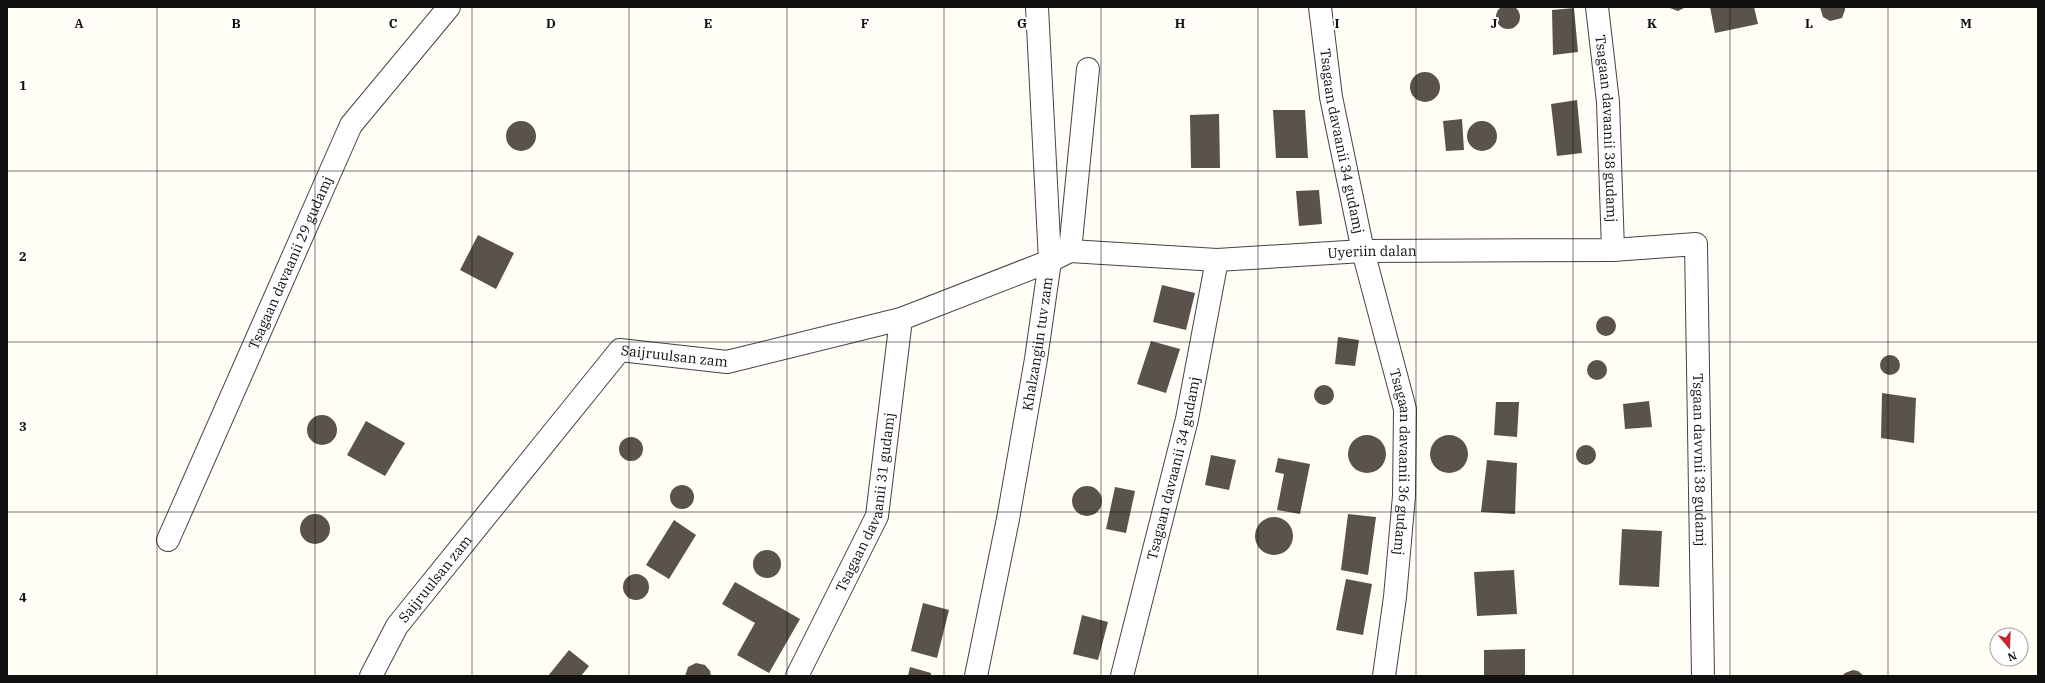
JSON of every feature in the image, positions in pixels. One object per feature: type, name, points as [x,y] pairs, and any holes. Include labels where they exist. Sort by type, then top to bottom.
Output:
[{"type":"street","name":"Tsagaan davaanii 29 gudamj","points":[[168,540],[351,125],[449,7]]},
{"type":"street","name":"Khalzangiin tuv zam","points":[[976,676],[1009,511],[1036,359],[1050,260],[1037,7]]},
{"type":"street","name":"Tsagaan davaanii 34 gudamj","points":[[1320,7],[1331,97],[1363,251]]},
{"type":"street","name":"Tsagaan davaanii 38 gudamj","points":[[1597,7],[1608,102],[1613,250]]},
{"type":"street","points":[[1070,251],[1088,69]]},
{"type":"street","name":"Uyeriin dalan","points":[[1050,260],[1070,251],[1217,260],[1363,251],[1613,250],[1696,244]]},
{"type":"street","name":"Tsgaan davvnii 38 gudamj","points":[[1696,244],[1703,676]]},
{"type":"street","name":"Tsagaan davaanii 36 gudamj","points":[[1363,251],[1405,409],[1404,496],[1395,597],[1384,676]]},
{"type":"street","name":"Saijruulsan zam","points":[[371,676],[397,626],[620,350],[727,362],[901,319],[1050,260]]},
{"type":"street","name":"Tsagaan davaanii 34 gudamj","points":[[1122,676],[1187,419],[1217,260]]},
{"type":"street","name":"Tsagaan davaanii 31 gudamj","points":[[797,676],[877,516],[901,319]]},
{"type":"building","points":[[1508,5],[1516,9],[1520,17],[1516,25],[1508,29],[1500,25],[1496,17],[1500,9]]},
{"type":"building","points":[[1667,7],[1686,7],[1678,11]]},
{"type":"building","points":[[1710,7],[1754,7],[1758,24],[1715,33]]},
{"type":"building","points":[[1820,7],[1845,7],[1845,10],[1842,18],[1830,21],[1823,17]]},
{"type":"building","points":[[1574,8],[1578,52],[1553,55],[1552,10]]},
{"type":"building","points":[[1425,72],[1431,73],[1439,81],[1439,93],[1431,101],[1425,102],[1419,101],[1411,93],[1410,87],[1411,81],[1419,73]]},
{"type":"building","points":[[1577,100],[1582,153],[1557,156],[1551,104]]},
{"type":"building","points":[[1273,110],[1305,110],[1308,158],[1276,158]]},
{"type":"building","points":[[1219,114],[1220,168],[1191,168],[1190,115]]},
{"type":"building","points":[[1462,119],[1464,150],[1446,151],[1443,121]]},
{"type":"building","points":[[521,121],[532,125],[536,136],[532,147],[521,151],[510,147],[506,136],[510,125]]},
{"type":"building","points":[[1482,121],[1492,126],[1497,136],[1492,146],[1482,151],[1472,146],[1467,136],[1472,126]]},
{"type":"building","points":[[1319,190],[1322,224],[1299,226],[1296,191]]},
{"type":"building","points":[[478,235],[514,253],[496,289],[460,270]]},
{"type":"building","points":[[1162,285],[1195,293],[1186,330],[1153,322]]},
{"type":"building","points":[[1602,316],[1610,316],[1616,322],[1616,330],[1610,336],[1602,336],[1596,330],[1596,322]]},
{"type":"building","points":[[1338,337],[1359,340],[1355,366],[1335,364]]},
{"type":"building","points":[[1151,341],[1180,349],[1166,393],[1137,384]]},
{"type":"building","points":[[1886,355],[1894,355],[1900,361],[1900,369],[1894,375],[1886,375],[1880,369],[1880,361]]},
{"type":"building","points":[[1593,360],[1601,360],[1607,366],[1607,374],[1601,380],[1593,380],[1587,374],[1587,366]]},
{"type":"building","points":[[1320,385],[1328,385],[1334,391],[1334,399],[1328,405],[1320,405],[1314,399],[1314,391]]},
{"type":"building","points":[[1882,393],[1916,398],[1914,443],[1881,438]]},
{"type":"building","points":[[1649,401],[1652,427],[1625,429],[1623,404]]},
{"type":"building","points":[[1496,402],[1519,402],[1517,437],[1494,435]]},
{"type":"building","points":[[322,415],[332,420],[337,430],[332,440],[322,445],[312,440],[307,430],[312,420]]},
{"type":"building","points":[[366,421],[405,443],[385,476],[347,455]]},
{"type":"building","points":[[1367,435],[1377,438],[1383,444],[1386,454],[1383,464],[1377,470],[1367,473],[1357,470],[1351,464],[1348,454],[1351,444],[1357,438]]},
{"type":"building","points":[[1449,435],[1459,438],[1465,444],[1468,454],[1465,464],[1459,470],[1449,473],[1439,470],[1433,464],[1430,454],[1433,444],[1439,438]]},
{"type":"building","points":[[631,437],[636,438],[642,444],[642,454],[636,460],[631,461],[626,460],[620,454],[619,449],[620,444],[626,438]]},
{"type":"building","points":[[1582,445],[1590,445],[1596,451],[1596,459],[1590,465],[1582,465],[1576,459],[1576,451]]},
{"type":"building","points":[[1211,455],[1236,460],[1229,490],[1205,485]]},
{"type":"building","points":[[1278,458],[1310,464],[1300,514],[1277,510],[1284,474],[1275,472]]},
{"type":"building","points":[[1487,460],[1517,463],[1515,514],[1481,512]]},
{"type":"building","points":[[682,485],[691,488],[694,497],[691,506],[682,509],[673,506],[670,497],[673,488]]},
{"type":"building","points":[[1087,486],[1098,490],[1102,501],[1098,512],[1087,516],[1076,512],[1072,501],[1076,490]]},
{"type":"building","points":[[1115,487],[1135,491],[1126,533],[1106,529]]},
{"type":"building","points":[[315,514],[325,519],[330,529],[325,539],[315,544],[305,539],[300,529],[305,519]]},
{"type":"building","points":[[1348,514],[1376,517],[1368,575],[1341,570]]},
{"type":"building","points":[[1274,517],[1284,520],[1290,526],[1293,536],[1290,546],[1284,552],[1274,555],[1264,552],[1258,546],[1255,536],[1258,526],[1264,520]]},
{"type":"building","points":[[674,520],[696,535],[669,579],[646,565]]},
{"type":"building","points":[[1622,529],[1662,531],[1659,587],[1619,585]]},
{"type":"building","points":[[767,550],[777,554],[781,564],[777,574],[767,578],[757,574],[753,564],[757,554]]},
{"type":"building","points":[[1514,570],[1517,614],[1477,616],[1474,572]]},
{"type":"building","points":[[636,574],[645,578],[649,587],[645,596],[636,600],[627,596],[623,587],[627,578]]},
{"type":"building","points":[[1346,579],[1372,584],[1363,635],[1336,630]]},
{"type":"building","points":[[735,582],[800,619],[769,673],[737,655],[755,623],[722,604]]},
{"type":"building","points":[[923,603],[949,610],[937,658],[911,651]]},
{"type":"building","points":[[1082,615],[1108,622],[1098,660],[1073,654]]},
{"type":"building","points":[[1525,649],[1525,676],[1484,676],[1484,650]]},
{"type":"building","points":[[569,650],[589,666],[581,676],[548,676]]},
{"type":"building","points":[[696,663],[705,665],[710,671],[711,676],[685,676],[688,667]]},
{"type":"building","points":[[910,667],[931,673],[931,676],[908,676]]},
{"type":"building","points":[[1853,670],[1858,671],[1864,676],[1842,676],[1845,673]]}]
